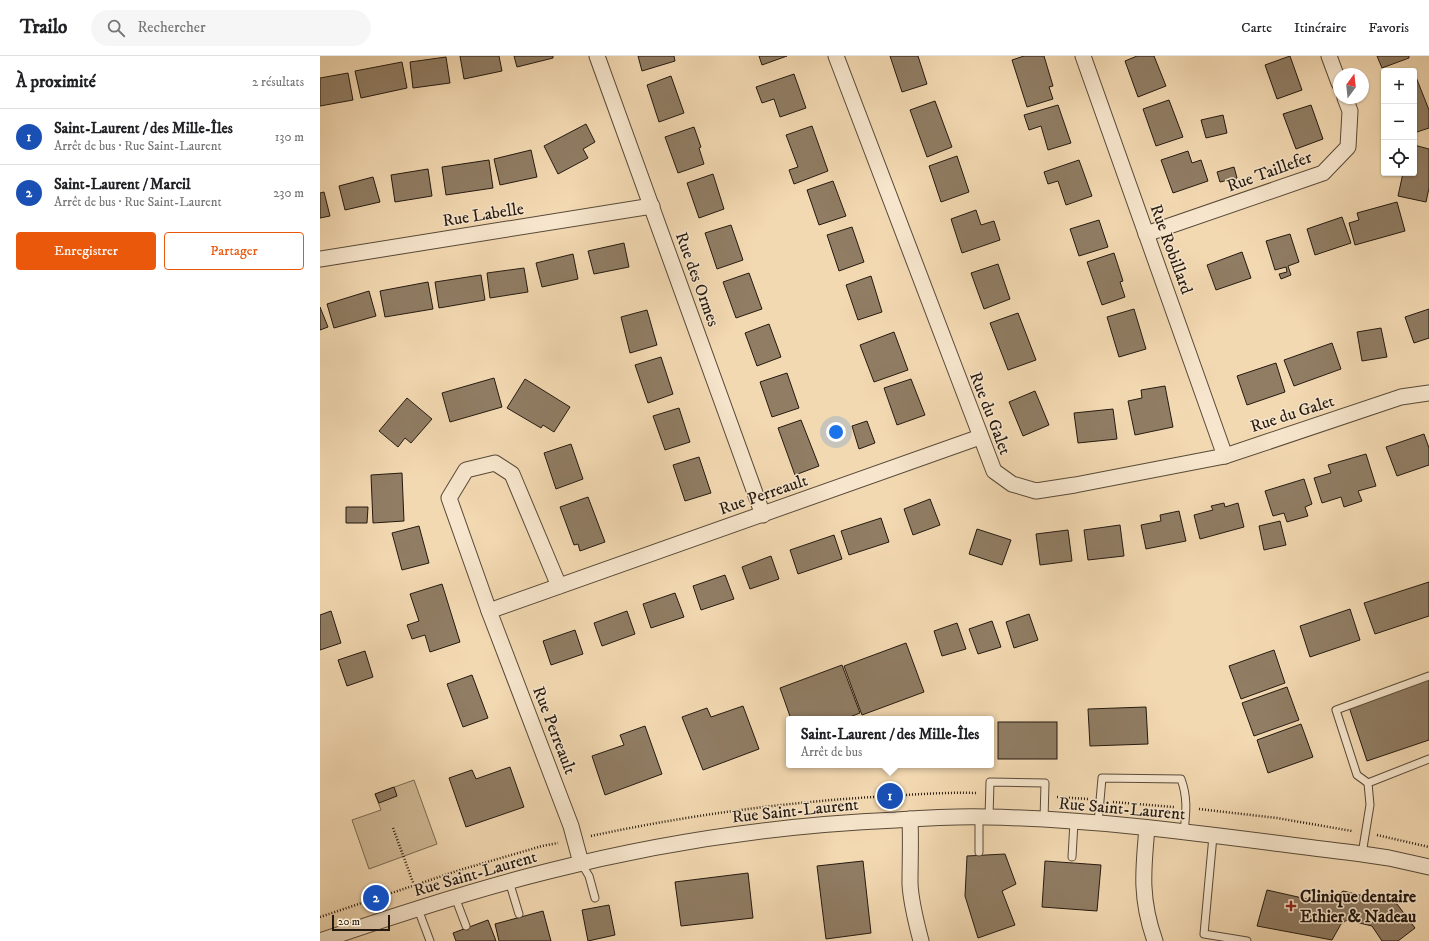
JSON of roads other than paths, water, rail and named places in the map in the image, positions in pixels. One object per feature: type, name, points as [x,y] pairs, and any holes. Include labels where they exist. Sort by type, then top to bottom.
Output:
[{"type":"street","name":"Rue des Ormes","points":[[597,56],[763,515]]},
{"type":"street","name":"Rue du Galet","points":[[836,56],[980,438],[994,471],[1012,484],[1036,491],[1075,485],[1225,456],[1401,397],[1429,393]]},
{"type":"street","name":"Rue Robillard","points":[[1083,56],[1225,456]]},
{"type":"street","points":[[1329,56],[1333,68]]},
{"type":"street","name":"Rue Taillefer","points":[[1146,234],[1323,173],[1348,147],[1350,111],[1347,104]]},
{"type":"street","name":"Rue Labelle","points":[[320,259],[652,206]]},
{"type":"street","name":"Rue Perreault","points":[[489,611],[980,438]]},
{"type":"street","name":"Rue Perreault","points":[[559,586],[512,474],[495,463],[466,470],[448,498],[489,611],[571,826],[581,863]]},
{"type":"street","name":"Rue Saint-Laurent","points":[[320,941],[358,935],[418,909],[509,881],[581,863],[680,844],[770,830],[840,823],[930,818],[984,817],[1098,823],[1362,854],[1389,858],[1429,867]]},
{"type":"street","points":[[910,819],[910,885],[916,922],[921,941]]},
{"type":"street","points":[[1146,828],[1143,894],[1148,920],[1155,941]]},
{"type":"lane","points":[[1368,783],[1357,776],[1336,710],[1429,676]]},
{"type":"lane","points":[[1368,783],[1429,759]]},
{"type":"lane","points":[[1098,823],[1102,778],[1182,779],[1186,792],[1184,832]]},
{"type":"lane","points":[[979,852],[990,782],[1045,784],[1044,820]]},
{"type":"lane","points":[[1362,854],[1370,805],[1368,783]]},
{"type":"lane","points":[[1072,857],[1074,822]]},
{"type":"lane","points":[[1213,836],[1204,934],[1247,941]]},
{"type":"lane","points":[[581,863],[588,876],[595,898]]},
{"type":"lane","points":[[509,881],[519,914]]},
{"type":"lane","points":[[456,897],[466,926]]},
{"type":"lane","points":[[418,909],[430,941]]},
{"type":"place","name":"Saint-Laurent / des Mille-Îles","points":[[890,796]]},
{"type":"place","name":"Saint-Laurent / Marcil","points":[[376,898]]},
{"type":"place","name":"Clinique dentaire Ethier & Nadeau","points":[[1291,906]]}]
